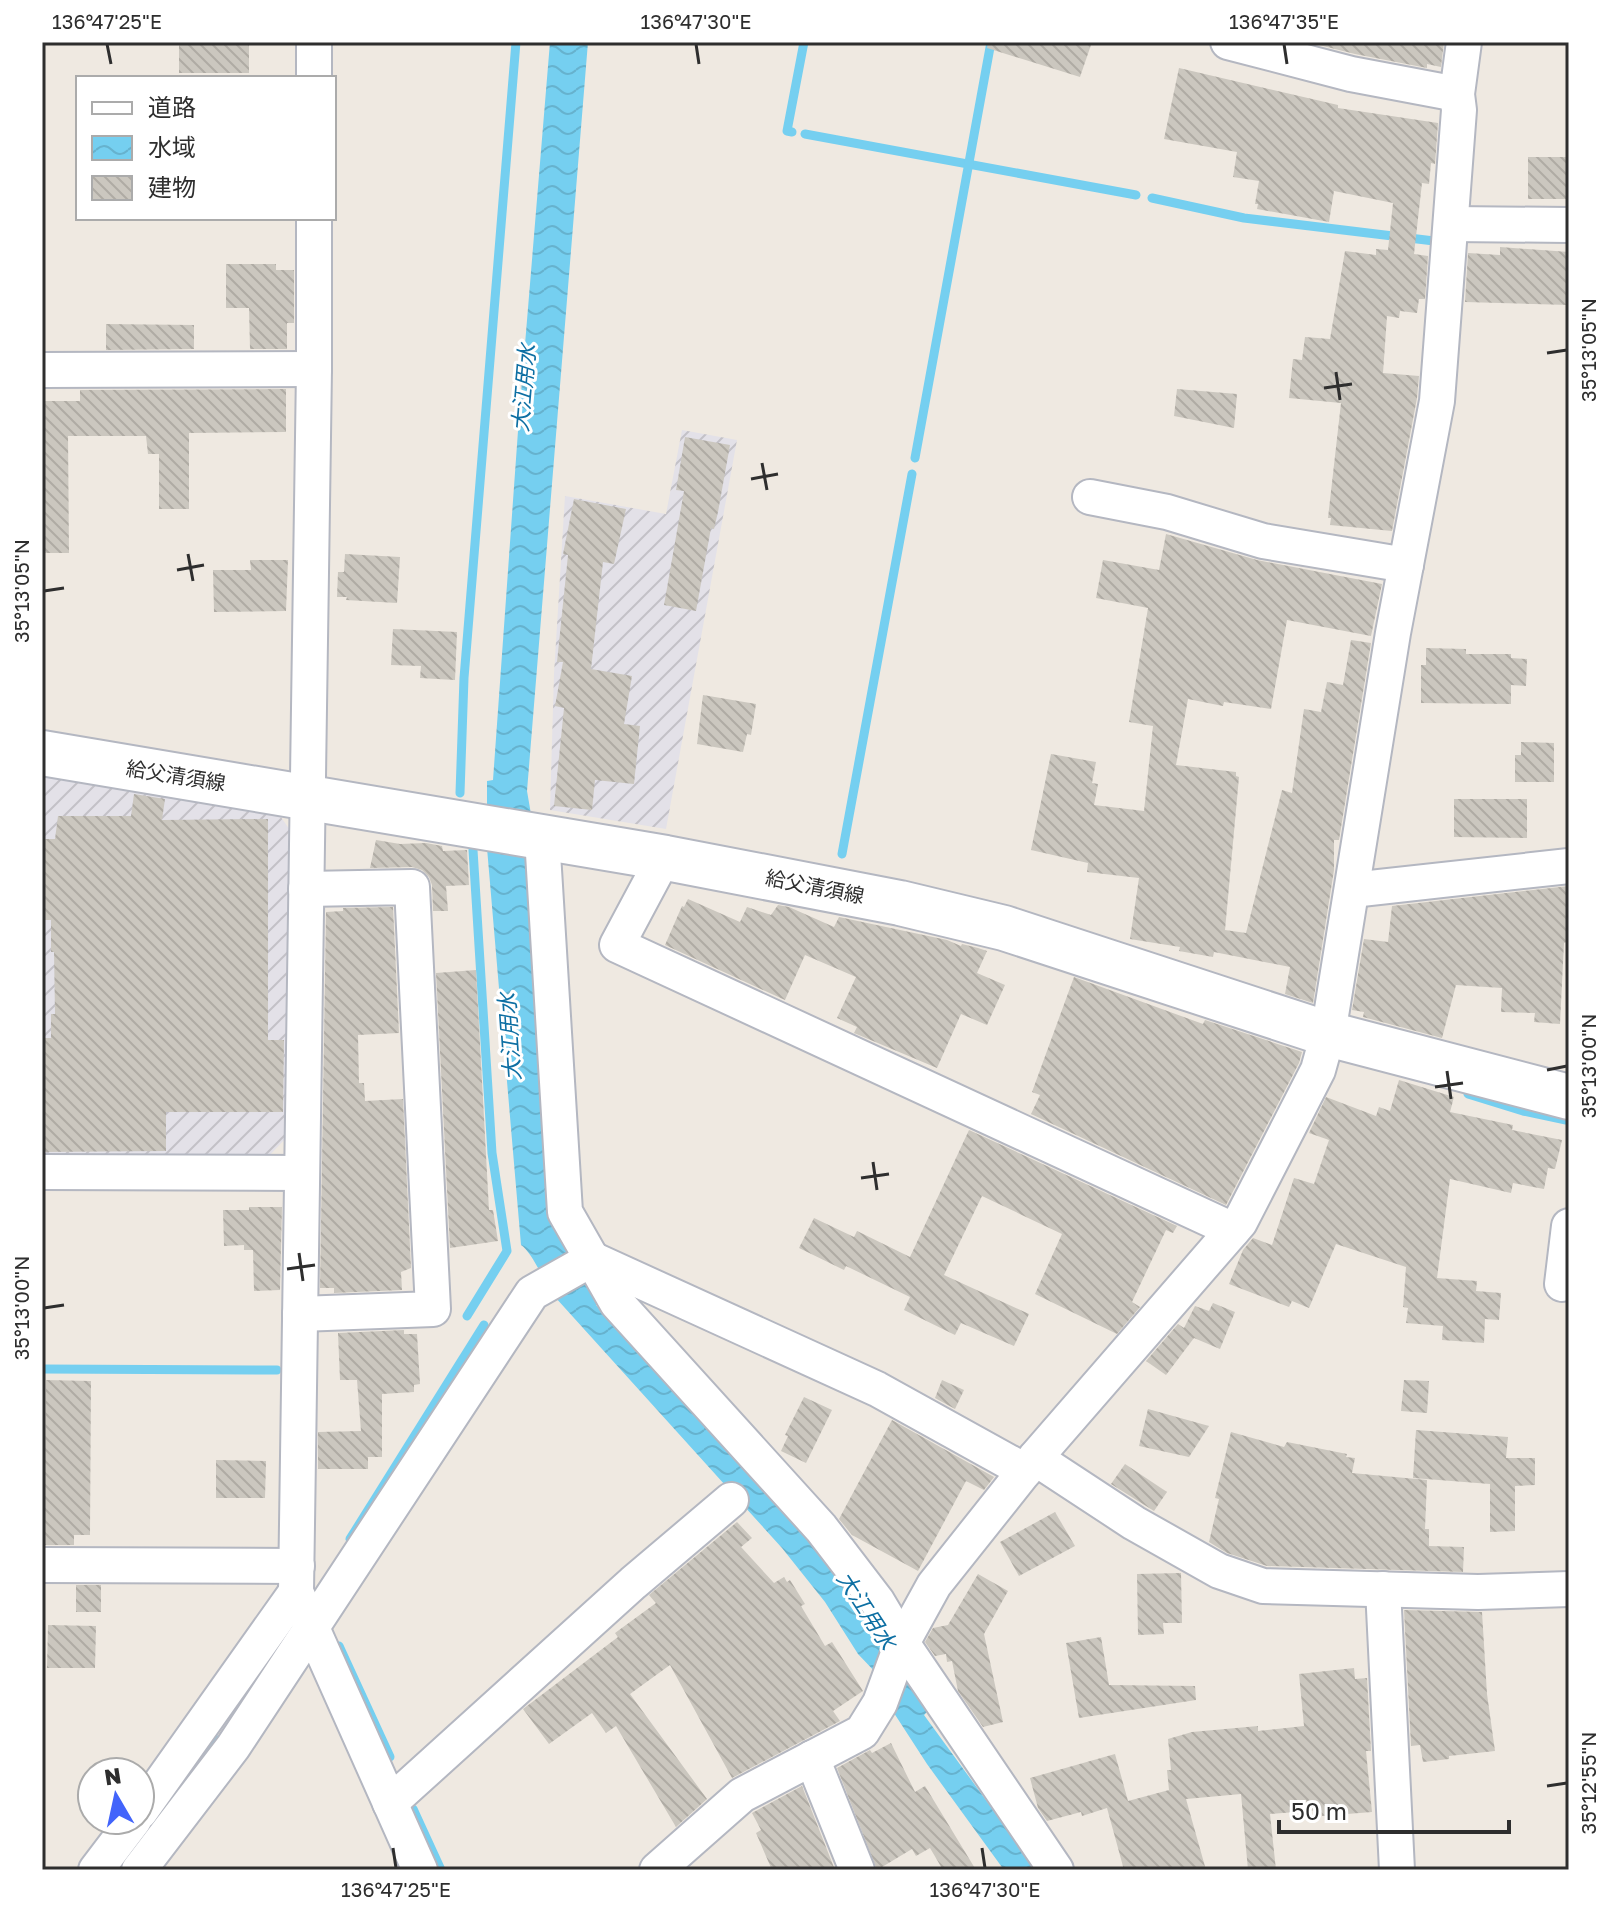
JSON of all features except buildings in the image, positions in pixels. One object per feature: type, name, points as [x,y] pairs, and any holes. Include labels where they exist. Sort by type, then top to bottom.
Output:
[{"type":"main road","name":"給父清須線","points":[[42,753],[664,857],[900,903],[1004,928],[1328,1034],[1569,1097]]},
{"type":"street","points":[[314,42],[314,76]]},
{"type":"street","points":[[1228,42],[1351,74],[1457,94]]},
{"type":"street","points":[[657,1870],[742,1795],[862,1732],[883,1693],[899,1649],[934,1585],[1030,1464],[1233,1230],[1266,1175],[1318,1070],[1328,1034],[1406,565],[1437,401],[1459,110],[1457,94],[1464,42]]},
{"type":"street","points":[[314,220],[297,1579],[313,1629],[420,1870]]},
{"type":"street","points":[[1451,224],[1569,225]]},
{"type":"street","points":[[42,370],[314,369]]},
{"type":"street","points":[[1090,497],[1167,512],[1263,541],[1406,565]]},
{"type":"street","points":[[540,836],[565,1212],[617,1303],[821,1528],[877,1601],[899,1649],[1056,1870]]},
{"type":"street","points":[[664,857],[617,945],[1233,1230]]},
{"type":"street","points":[[1352,890],[1569,866]]},
{"type":"street","points":[[300,1314],[433,1309],[412,887],[306,889]]},
{"type":"street","points":[[42,1172],[302,1173]]},
{"type":"street","points":[[1562,1284],[1569,1226]]},
{"type":"street","points":[[139,1870],[233,1747],[532,1293],[590,1260]]},
{"type":"street","points":[[590,1260],[877,1389],[1030,1464],[1219,1571],[1263,1586],[1569,1596]]},
{"type":"street","points":[[390,1803],[633,1583],[731,1500]]},
{"type":"street","points":[[42,1565],[297,1579]]},
{"type":"street","points":[[156,1788],[297,1579]]},
{"type":"street","points":[[1383,1589],[1397,1870]]},
{"type":"street","points":[[812,1758],[857,1870]]},
{"type":"street","points":[[96,1870],[122,1836]]},
{"type":"shaded area","points":[[682,430],[737,440],[666,829],[550,810],[554,674],[565,496],[666,514]]},
{"type":"shaded area","points":[[42,772],[276,810],[292,833],[285,1139],[269,1156],[42,1156]]},
{"type":"water","name":"大江用水","points":[[550,42],[588,42],[527,791],[538,855],[557,1214],[604,1298],[596,1305],[804,1535],[869,1623],[878,1619],[929,1710],[924,1715],[1037,1870],[1004,1870],[927,1764],[892,1710],[878,1675],[858,1654],[825,1602],[782,1548],[555,1297],[521,1245],[487,848],[487,781],[493,780]]},
{"type":"waterway","points":[[460,793],[464,678],[516,42]]},
{"type":"waterway","points":[[792,132],[787,131],[804,42]]},
{"type":"waterway","points":[[915,458],[991,42]]},
{"type":"waterway","points":[[805,134],[1136,195]]},
{"type":"waterway","points":[[1152,198],[1244,218],[1434,241]]},
{"type":"waterway","points":[[842,854],[912,474]]},
{"type":"waterway","name":"大江用水","points":[[467,1316],[507,1251],[492,1153],[473,850]]},
{"type":"waterway","points":[[1468,1094],[1566,1120]]},
{"type":"waterway","points":[[350,1539],[484,1325]]},
{"type":"waterway","points":[[42,1369],[277,1370]]},
{"type":"waterway","points":[[339,1646],[390,1757]]},
{"type":"waterway","points":[[202,1761],[217,1740]]},
{"type":"waterway","points":[[413,1809],[441,1870]]}]
